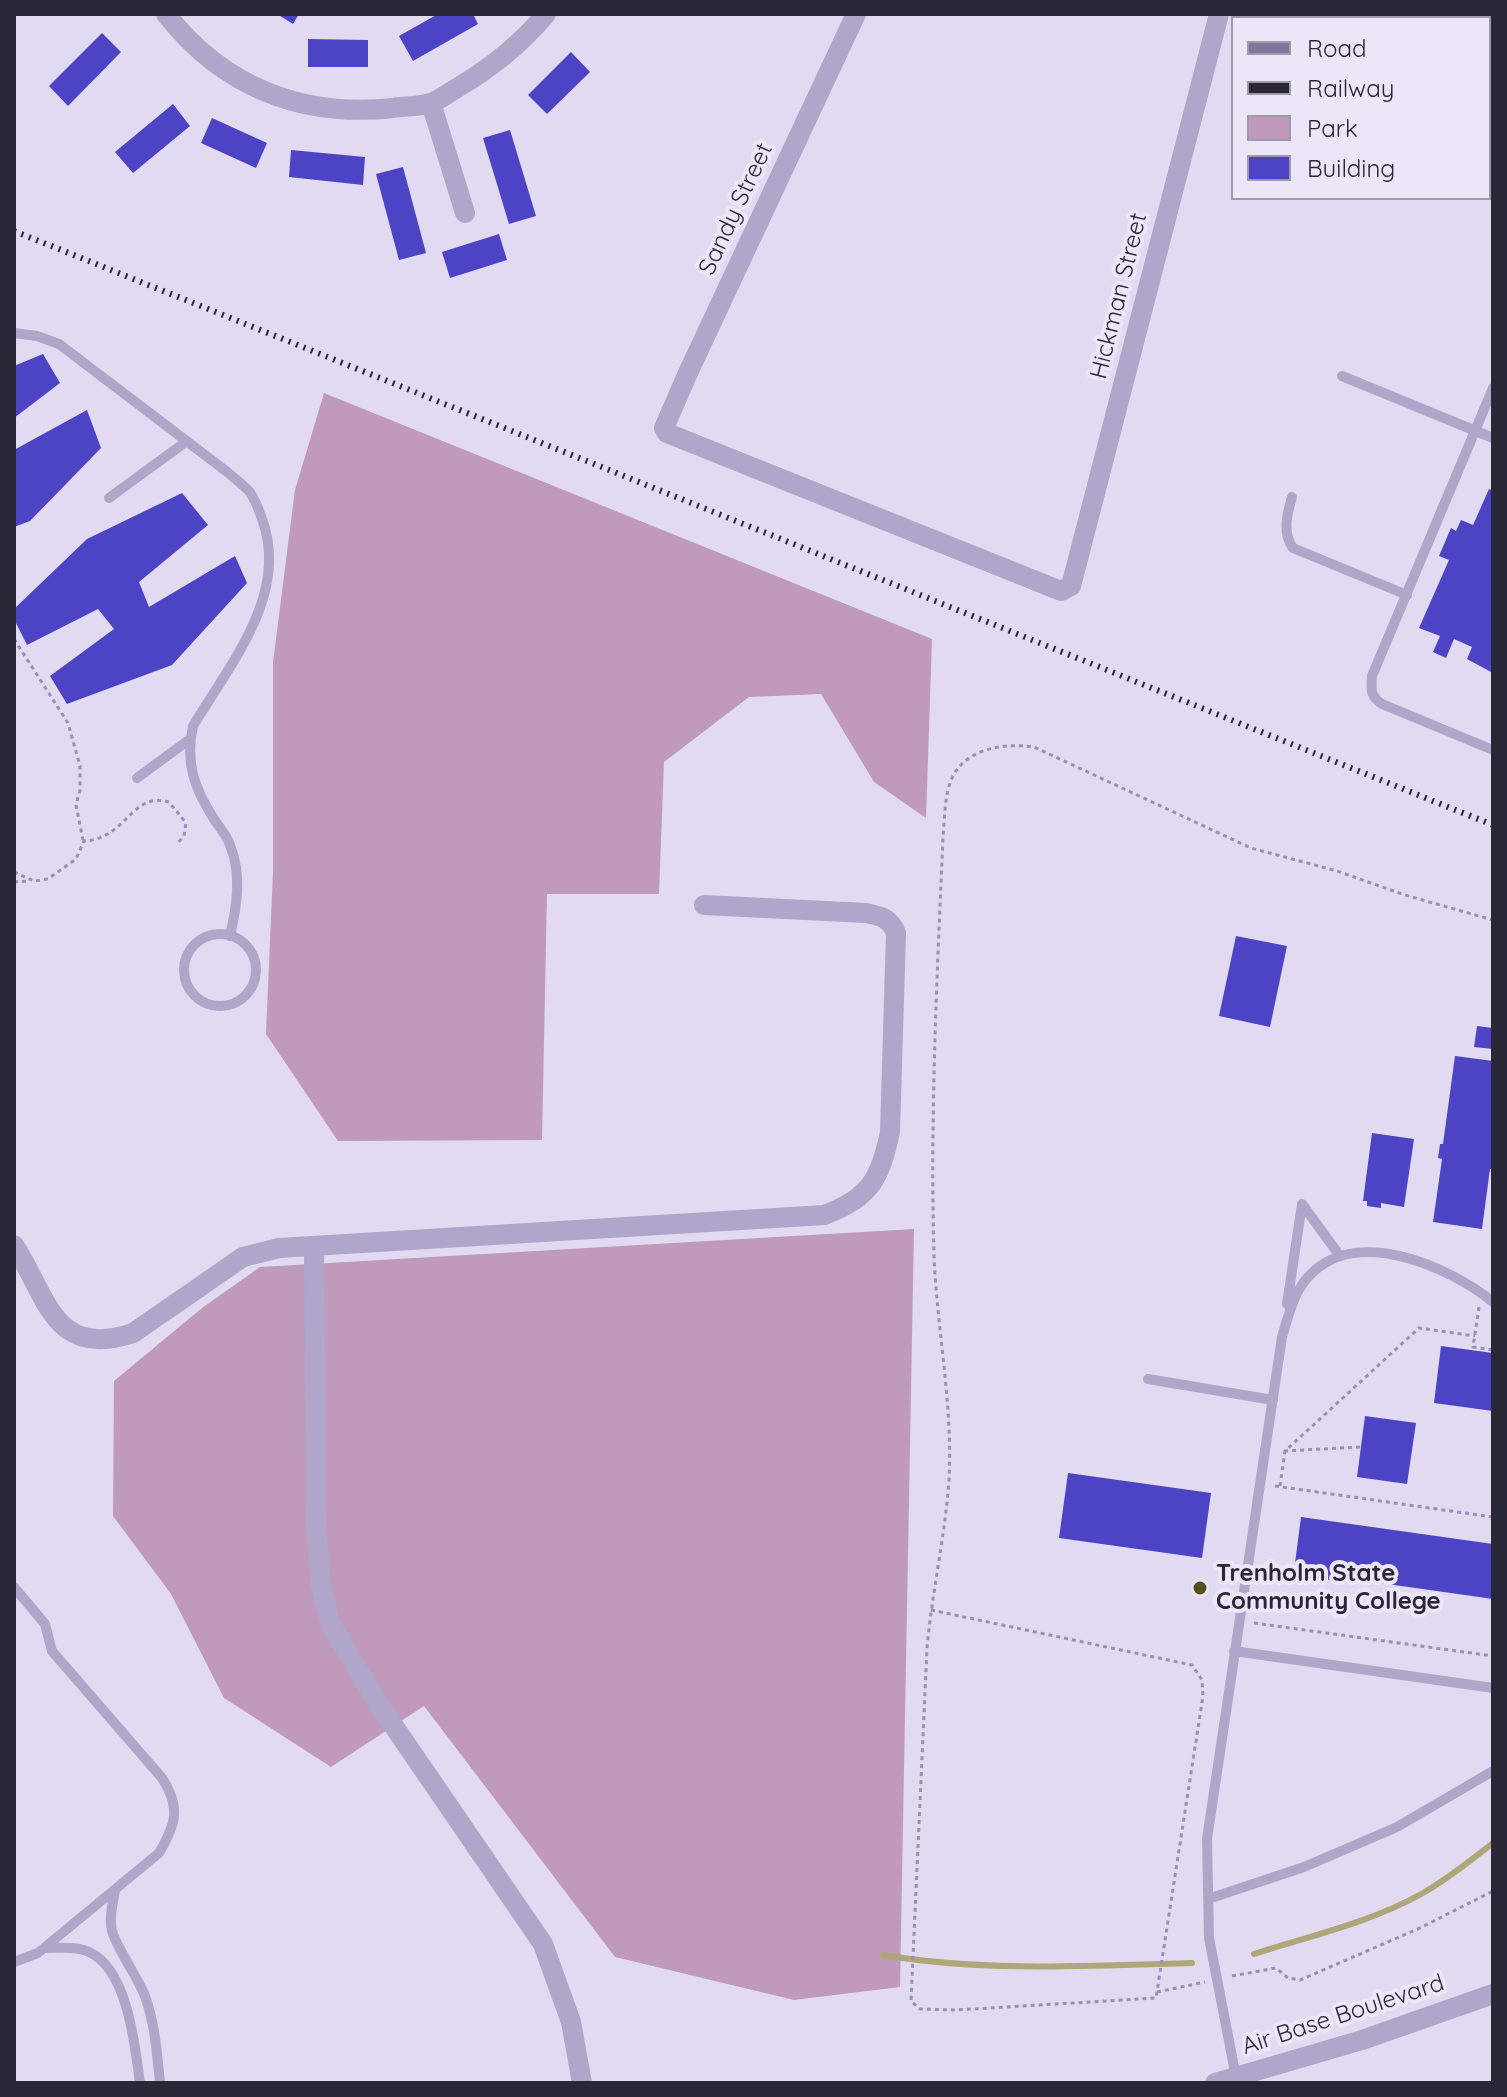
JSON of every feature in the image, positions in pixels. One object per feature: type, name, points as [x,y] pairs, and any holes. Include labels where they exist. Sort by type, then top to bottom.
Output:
[{"type":"street","points":[[166,14],[182,35],[233,76],[281,98],[306,105],[359,110],[431,103],[505,57],[546,14]]},
{"type":"street","name":"Sandy Street","points":[[856,14],[664,428],[667,433],[993,564],[1061,591],[1067,589]]},
{"type":"street","name":"Hickman Street","points":[[1067,589],[1071,586],[1219,14]]},
{"type":"street","points":[[431,103],[465,213]]},
{"type":"street","points":[[14,1245],[55,1320],[69,1331],[92,1340],[115,1339],[133,1333],[243,1257],[279,1248],[824,1215],[847,1207],[864,1195],[876,1178],[890,1132],[896,933],[892,922],[866,913],[704,905]]},
{"type":"street","points":[[314,1246],[316,1526],[321,1585],[331,1625],[378,1703],[543,1944],[571,2022],[582,2083]]},
{"type":"street","name":"Air Base Boulevard","points":[[1215,2083],[1362,2040],[1491,1992]]},
{"type":"lane","points":[[14,333],[37,336],[59,344],[187,441],[250,493],[268,536],[270,567],[265,596],[253,625],[193,726],[190,739],[190,768],[197,791],[230,843],[235,864],[237,906],[230,936]]},
{"type":"lane","points":[[1342,376],[1493,438]]},
{"type":"lane","points":[[1493,388],[1372,676],[1371,689],[1373,699],[1382,704],[1493,750]]},
{"type":"lane","points":[[109,498],[187,441]]},
{"type":"lane","points":[[1292,497],[1286,530],[1293,548],[1407,595]]},
{"type":"lane","points":[[137,778],[190,739]]},
{"type":"lane","points":[[214,934],[230,936],[246,946],[253,956],[255,979],[242,999],[231,1005],[208,1005],[197,999],[184,979],[186,955],[203,938],[214,934]]},
{"type":"lane","points":[[1236,2077],[1209,1938],[1207,1839],[1302,1204],[1340,1256]]},
{"type":"lane","points":[[1282,1337],[1294,1298],[1313,1271],[1340,1256],[1384,1253],[1433,1266],[1481,1292],[1493,1302]]},
{"type":"lane","points":[[1148,1379],[1273,1400]]},
{"type":"lane","points":[[14,1587],[45,1624],[52,1651],[162,1778],[173,1796],[174,1817],[170,1834],[159,1853],[45,1948],[14,1962]]},
{"type":"lane","points":[[1234,1651],[1493,1688]]},
{"type":"lane","points":[[1208,1899],[1304,1867],[1397,1827],[1493,1771]]},
{"type":"lane","points":[[115,1890],[112,1933],[145,1997],[153,2025],[160,2083]]},
{"type":"lane","points":[[45,1948],[79,1949],[93,1953],[107,1967],[127,2009],[140,2083]]},
{"type":"path","points":[[14,639],[68,723],[80,766],[80,790],[76,805],[84,841],[76,859],[48,879],[14,882]]},
{"type":"path","points":[[931,1610],[1192,1665],[1202,1680],[1203,1696],[1156,1998],[970,2009],[926,2009],[914,2006],[911,2001],[921,1750],[931,1610],[949,1478],[949,1429],[935,1258],[933,1123],[943,837],[947,796],[954,775],[966,761],[988,749],[1013,744],[1034,747],[1251,848],[1337,871],[1405,895],[1493,920]]},
{"type":"path","points":[[84,841],[94,841],[107,835],[120,827],[142,804],[160,799],[177,808],[186,823],[184,836],[177,844]]},
{"type":"path","points":[[14,872],[34,881]]},
{"type":"path","points":[[1481,1292],[1473,1347],[1493,1350]]},
{"type":"path","points":[[1280,1487],[1285,1451],[1419,1328],[1475,1336]]},
{"type":"path","points":[[1285,1451],[1360,1447]]},
{"type":"path","points":[[1260,1484],[1493,1517]]},
{"type":"path","points":[[1239,1621],[1493,1656]]},
{"type":"path","points":[[1157,1992],[1271,1968],[1276,1968],[1288,1978],[1300,1980],[1420,1928],[1493,1891]]},
{"type":"green space","points":[[324,393],[932,639],[926,818],[874,782],[821,694],[749,697],[664,762],[659,894],[547,894],[542,1140],[338,1141],[266,1034],[273,871],[273,662],[295,490]]},
{"type":"green space","points":[[914,1229],[900,1987],[794,2000],[615,1957],[424,1706],[331,1767],[224,1698],[171,1594],[113,1516],[114,1381],[202,1308],[260,1267]]},
{"type":"building","points":[[277,14],[299,14],[293,24]]},
{"type":"building","points":[[438,14],[473,14],[478,24],[413,61],[399,36]]},
{"type":"building","points":[[102,33],[121,52],[68,106],[49,86]]},
{"type":"building","points":[[308,39],[368,40],[368,67],[308,67]]},
{"type":"building","points":[[571,52],[590,72],[547,114],[528,95]]},
{"type":"building","points":[[173,104],[190,126],[133,173],[115,152]]},
{"type":"building","points":[[212,118],[267,143],[256,168],[201,143]]},
{"type":"building","points":[[510,130],[536,216],[509,224],[483,138]]},
{"type":"building","points":[[291,150],[365,157],[363,185],[289,177]]},
{"type":"building","points":[[403,167],[426,253],[399,260],[376,174]]},
{"type":"building","points":[[499,234],[507,260],[450,278],[442,252]]},
{"type":"building","points":[[43,354],[60,383],[14,418],[14,366]]},
{"type":"building","points":[[87,410],[101,448],[30,521],[14,527],[14,450]]},
{"type":"building","points":[[1489,489],[1493,491],[1493,673],[1467,659],[1472,647],[1454,639],[1446,658],[1433,652],[1440,636],[1419,628],[1449,560],[1439,556],[1451,528],[1456,531],[1461,520],[1473,525]]},
{"type":"building","points":[[182,493],[208,525],[139,582],[149,607],[235,556],[247,583],[172,665],[67,704],[50,676],[114,629],[98,609],[27,645],[14,619],[14,609],[87,539]]},
{"type":"building","points":[[1236,936],[1287,946],[1270,1027],[1219,1016]]},
{"type":"building","points":[[1477,1026],[1493,1028],[1493,1049],[1474,1047]]},
{"type":"building","points":[[1455,1056],[1493,1061],[1493,1169],[1490,1169],[1482,1229],[1433,1222],[1442,1159],[1438,1158],[1440,1144],[1443,1144]]},
{"type":"building","points":[[1372,1133],[1414,1139],[1404,1207],[1381,1203],[1381,1208],[1367,1206],[1367,1201],[1363,1201]]},
{"type":"building","points":[[1441,1346],[1493,1353],[1493,1411],[1434,1403]]},
{"type":"building","points":[[1365,1416],[1416,1423],[1407,1484],[1357,1477]]},
{"type":"building","points":[[1068,1473],[1211,1493],[1202,1558],[1059,1538]]},
{"type":"building","points":[[1301,1517],[1493,1544],[1493,1599],[1338,1577],[1338,1581],[1322,1579],[1323,1575],[1294,1571]]},
{"type":"waterway","points":[[1254,1954],[1340,1928],[1403,1903],[1441,1882],[1493,1843]]},
{"type":"waterway","points":[[883,1955],[998,1966],[1192,1963]]},
{"type":"railway","points":[[14,231],[1493,825]]},
{"type":"place","name":"Trenholm State Community College","points":[[1200,1588]]}]
